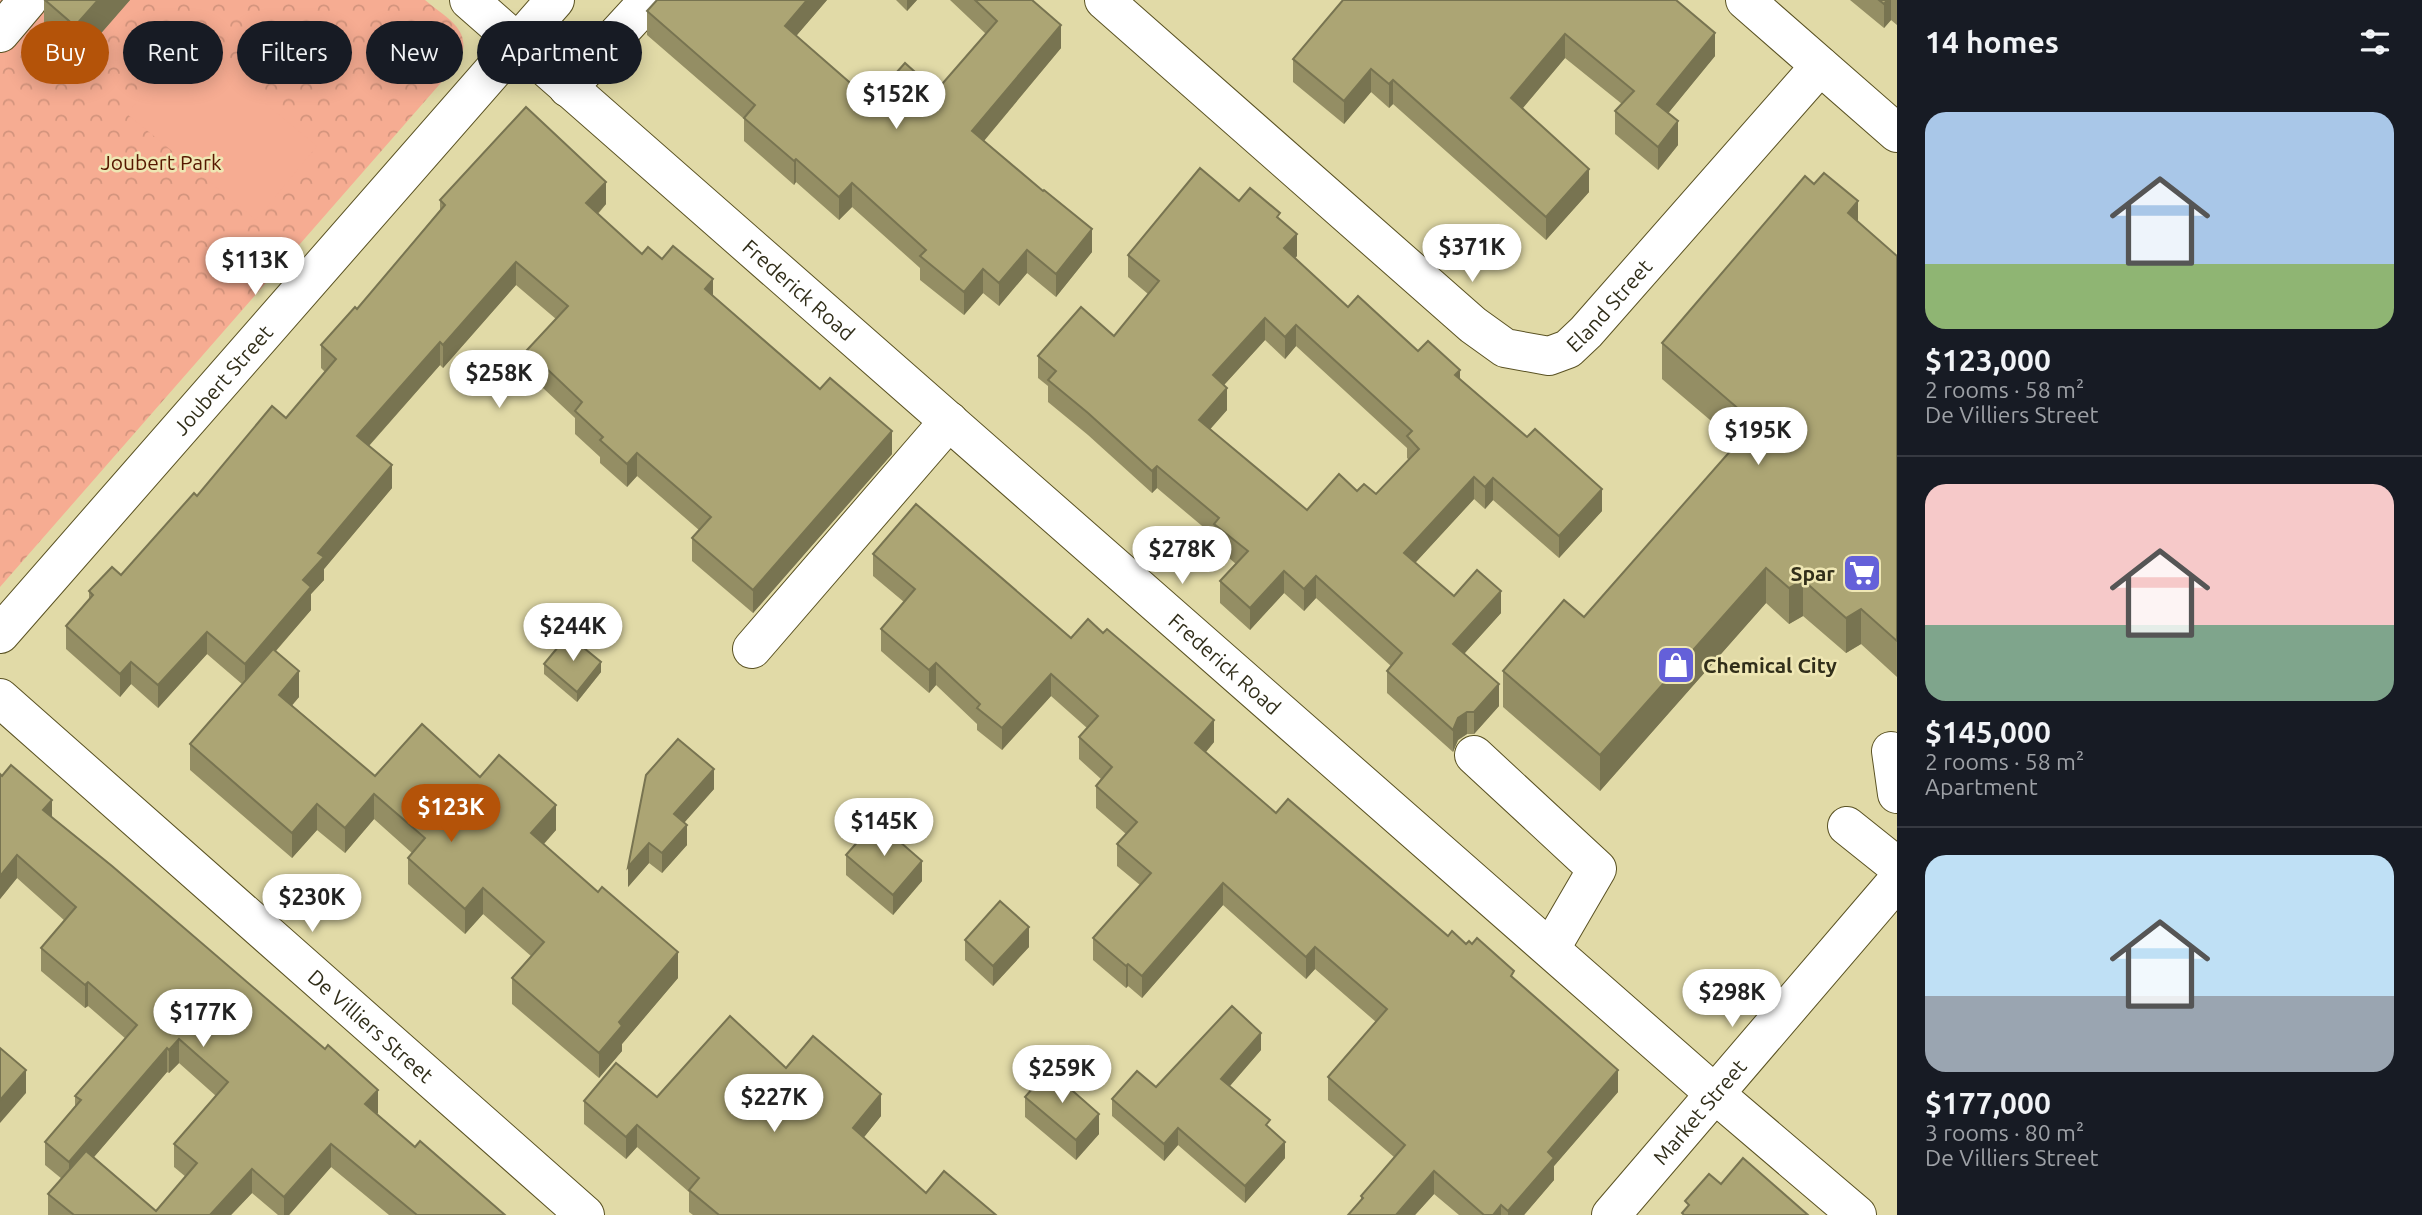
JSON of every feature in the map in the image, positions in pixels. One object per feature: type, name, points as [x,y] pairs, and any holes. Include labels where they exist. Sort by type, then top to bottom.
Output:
[{"type":"street","points":[[0,33],[28,0]]},
{"type":"street","name":"Frederick Road","points":[[469,0],[493,21]]},
{"type":"street","name":"Joubert Street","points":[[537,21],[555,0]]},
{"type":"street","points":[[568,88],[649,0]]},
{"type":"street","name":"Eland Street","points":[[1104,0],[1473,325],[1505,348],[1549,356],[1568,349],[1586,331],[1820,66]]},
{"type":"street","points":[[1745,0],[1897,133]]},
{"type":"street","name":"Joubert Street","points":[[0,634],[482,84]]},
{"type":"street","name":"Frederick Road","points":[[564,84],[1715,1094],[1857,1215]]},
{"type":"street","points":[[752,649],[949,421]]},
{"type":"street","name":"De Villiers Street","points":[[0,698],[585,1215]]},
{"type":"street","points":[[1891,751],[1897,794]]},
{"type":"street","points":[[1474,755],[1597,869],[1551,948]]},
{"type":"street","points":[[1847,826],[1897,866]]},
{"type":"street","name":"Market Street","points":[[1611,1215],[1897,881]]},
{"type":"green space","name":"Joubert Park","points":[[0,0],[425,0],[451,21],[366,21],[366,84],[440,84],[0,587]]},
{"type":"green space","points":[[223,69],[237,80],[237,84],[242,84],[317,146],[256,220],[127,114],[152,84],[223,84]]},
{"type":"building","points":[[45,0],[98,0],[79,21],[69,21]]},
{"type":"building","points":[[657,0],[807,0],[785,26],[871,101],[905,63],[936,91],[997,21],[975,0],[1032,0],[1061,25],[972,131],[1092,229],[1056,274],[1027,250],[999,283],[983,269],[964,292],[920,256],[926,250],[852,183],[839,197],[744,118],[755,105],[647,11]]},
{"type":"building","points":[[1343,0],[1676,0],[1715,33],[1657,104],[1678,121],[1658,147],[1615,111],[1634,91],[1565,34],[1511,98],[1589,169],[1546,217],[1393,80],[1389,84],[1371,69],[1344,101],[1293,59]]},
{"type":"building","points":[[526,107],[606,182],[586,203],[642,254],[648,247],[662,259],[673,246],[713,279],[705,289],[820,389],[830,378],[892,431],[753,590],[692,538],[711,517],[637,453],[627,464],[600,440],[603,437],[575,411],[582,402],[527,350],[568,306],[516,262],[443,345],[440,342],[357,436],[392,465],[318,553],[324,557],[303,580],[311,587],[245,664],[207,632],[158,685],[131,662],[120,674],[66,626],[93,595],[89,591],[112,567],[121,575],[194,493],[197,496],[272,406],[286,418],[336,359],[321,345],[355,307],[357,309],[445,205],[440,200]]},
{"type":"building","points":[[1200,168],[1239,201],[1250,188],[1280,213],[1277,217],[1297,234],[1284,248],[1348,307],[1358,296],[1418,351],[1428,341],[1460,370],[1455,375],[1527,437],[1535,429],[1602,489],[1559,536],[1493,478],[1485,487],[1474,477],[1404,553],[1454,596],[1477,570],[1501,591],[1453,644],[1499,684],[1474,712],[1467,712],[1458,718],[1453,730],[1387,671],[1402,653],[1316,576],[1304,589],[1284,571],[1250,608],[1220,581],[1248,551],[1214,524],[1219,518],[1157,466],[1152,471],[1048,380],[1056,371],[1038,356],[1081,307],[1114,336],[1159,281],[1128,255]],"holes":[[[1265,318],[1285,337],[1296,325],[1412,431],[1407,436],[1419,449],[1376,494],[1364,484],[1357,491],[1339,474],[1307,510],[1199,420],[1227,388],[1213,375]]]},
{"type":"building","points":[[1824,173],[1858,201],[1848,213],[1897,256],[1897,641],[1861,609],[1846,618],[1803,580],[1789,588],[1766,568],[1600,755],[1503,671],[1564,600],[1584,617],[1755,423],[1662,343],[1805,176],[1814,184]]},
{"type":"building","points":[[916,504],[1071,638],[1088,619],[1103,633],[1107,629],[1214,720],[1195,743],[1276,813],[1288,799],[1448,936],[1452,931],[1466,944],[1469,941],[1472,944],[1477,938],[1514,971],[1511,976],[1618,1070],[1548,1152],[1554,1158],[1508,1211],[1501,1205],[1493,1215],[1484,1215],[1434,1171],[1396,1215],[1348,1215],[1405,1145],[1328,1077],[1387,1009],[1315,947],[1306,957],[1223,883],[1142,976],[1093,938],[1151,873],[1117,844],[1137,822],[1096,786],[1112,767],[1079,737],[1098,716],[1051,674],[1002,728],[977,708],[980,704],[936,663],[929,670],[881,629],[915,589],[873,554]]},
{"type":"building","points":[[568,635],[601,662],[577,692],[544,664]]},
{"type":"building","points":[[273,649],[299,671],[279,695],[375,776],[422,724],[480,777],[499,755],[556,805],[531,833],[598,892],[602,887],[678,952],[619,1022],[622,1026],[599,1053],[512,978],[544,942],[483,888],[465,909],[408,858],[425,838],[374,794],[345,828],[317,804],[292,833],[190,744]]},
{"type":"building","points":[[678,739],[714,769],[674,814],[687,825],[662,853],[649,843],[628,867],[646,775]]},
{"type":"building","points":[[11,765],[52,800],[43,810],[325,1049],[328,1045],[378,1090],[365,1104],[415,1147],[420,1141],[505,1215],[417,1215],[331,1144],[284,1197],[252,1169],[210,1215],[74,1215],[48,1194],[86,1151],[156,1211],[197,1163],[174,1144],[228,1082],[179,1039],[169,1050],[167,1048],[69,1162],[45,1142],[81,1100],[75,1096],[137,1025],[88,982],[85,985],[41,948],[76,907],[17,855],[0,876],[0,774],[2,776]]},
{"type":"building","points":[[876,821],[922,861],[893,895],[846,855]]},
{"type":"building","points":[[1000,901],[1029,927],[993,966],[965,940]]},
{"type":"building","points":[[1232,1006],[1261,1033],[1221,1079],[1270,1120],[1266,1125],[1285,1142],[1245,1186],[1178,1128],[1164,1144],[1112,1099],[1137,1071],[1156,1087]]},
{"type":"building","points":[[730,1016],[786,1068],[813,1036],[881,1094],[853,1128],[926,1193],[944,1171],[996,1215],[719,1215],[689,1190],[699,1178],[637,1125],[626,1137],[584,1101],[616,1063],[657,1097]]},
{"type":"building","points":[[0,1048],[26,1070],[0,1100]]},
{"type":"building","points":[[1049,1070],[1099,1114],[1076,1140],[1025,1097]]},
{"type":"building","points":[[1743,1158],[1808,1215],[1682,1213],[1689,1205],[1685,1201],[1709,1174],[1721,1184]]},
{"type":"place","name":"Spar","points":[[1862,573]]},
{"type":"place","name":"Chemical City","points":[[1676,665]]}]
